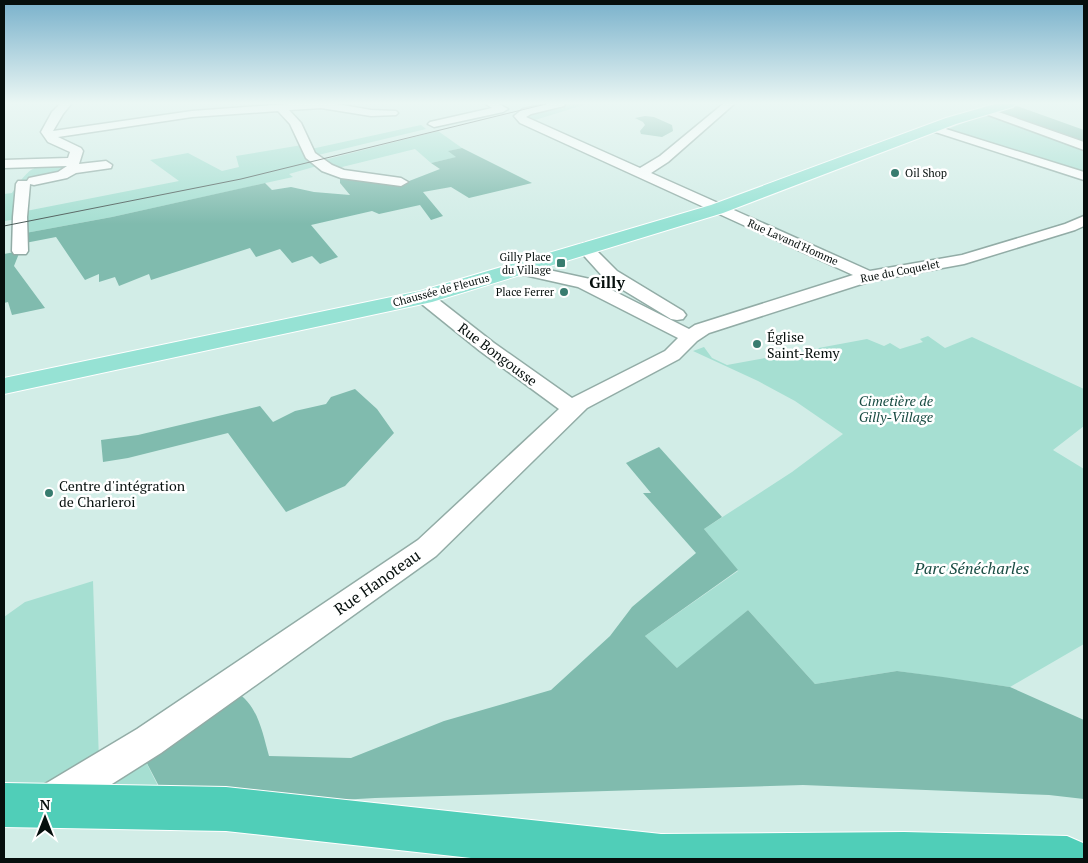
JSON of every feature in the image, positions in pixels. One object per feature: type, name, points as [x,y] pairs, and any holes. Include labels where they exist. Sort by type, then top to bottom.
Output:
[{"type":"highway","points":[[24,805],[226,809],[659,856]]},
{"type":"highway","points":[[574,859],[659,856],[904,855],[1068,859]]},
{"type":"main road","name":"Chaussée de Fleurus","points":[[4,386],[424,297],[717,209],[888,144]]},
{"type":"street","points":[[63,144],[77,151],[72,168]]},
{"type":"street","points":[[305,144],[310,155],[327,168],[341,174],[402,182]]},
{"type":"street","name":"Rue Lavand'Homme","points":[[577,144],[868,276]]},
{"type":"street","points":[[642,173],[664,159],[681,144]]},
{"type":"street","points":[[997,144],[1084,176]]},
{"type":"street","points":[[4,164],[72,168],[106,165]]},
{"type":"street","points":[[20,251],[20,217],[29,182],[72,168]]},
{"type":"street","name":"Rue du Coquelet","points":[[696,333],[868,276],[964,259],[1080,227]]},
{"type":"street","points":[[585,248],[611,275],[696,333]]},
{"type":"street","points":[[517,268],[584,283],[696,333]]},
{"type":"street","name":"Rue Bongousse","points":[[424,297],[573,409]]},
{"type":"street","name":"Rue Hanoteau","points":[[24,805],[149,741],[427,548],[579,403],[672,355],[696,333]]},
{"type":"green space","points":[[333,144],[363,144],[314,156],[311,149]]},
{"type":"green space","points":[[386,144],[457,144],[462,148],[449,151],[457,157],[431,163],[415,149],[334,169],[320,161]]},
{"type":"green space","points":[[985,144],[1079,144],[1084,146],[1084,176]]},
{"type":"green space","points":[[302,145],[306,158],[310,163],[317,166],[289,174],[293,177],[112,217],[20,234],[19,219],[4,221],[4,194],[12,193],[29,171],[41,166],[67,164],[62,173],[24,184],[21,212],[179,181],[150,160],[188,153],[222,171],[239,167],[236,156]]},
{"type":"green space","points":[[462,148],[532,183],[469,198],[451,187],[423,192],[443,216],[431,220],[420,205],[379,214],[372,211],[311,225],[338,257],[320,264],[312,256],[292,263],[280,249],[256,257],[250,248],[151,280],[149,274],[119,286],[115,277],[99,282],[99,274],[85,280],[56,237],[20,244],[20,234],[112,217],[265,183],[272,190],[291,187],[314,192],[350,195],[340,183],[340,177],[404,183],[440,169],[431,163],[456,157],[448,151]]},
{"type":"green space","points":[[20,251],[14,266],[45,308],[12,315],[8,302],[4,303],[4,254]]},
{"type":"green space","points":[[928,336],[945,348],[972,337],[1084,389],[1084,426],[1053,450],[1084,469],[1084,644],[1010,687],[897,671],[815,684],[748,610],[678,669],[645,636],[738,571],[704,529],[792,472],[843,434],[795,401],[758,381],[693,351],[704,347],[712,358],[727,365],[867,339],[884,346],[890,343],[900,349],[923,342],[920,339]]},
{"type":"green space","points":[[355,389],[377,409],[394,433],[345,486],[286,512],[228,433],[128,458],[103,462],[101,440],[138,435],[260,406],[273,422],[295,411],[326,404],[331,397]]},
{"type":"green space","points":[[659,447],[722,517],[704,529],[738,570],[645,636],[677,668],[748,610],[815,684],[897,671],[1010,687],[1084,720],[1084,799],[1049,795],[803,785],[375,798],[184,809],[161,790],[140,750],[235,691],[243,697],[254,711],[269,756],[351,758],[444,721],[551,690],[610,636],[632,607],[696,553],[643,493],[651,493],[626,463]]},
{"type":"green space","points":[[93,581],[99,761],[63,784],[4,799],[4,617],[25,602]]},
{"type":"green space","points":[[141,752],[160,790],[86,797]]},
{"type":"tram line","points":[[4,226],[241,179],[382,144]]},
{"type":"place","name":"Oil Shop","points":[[895,173]]},
{"type":"place","name":"Gilly Place du Village","points":[[561,263]]},
{"type":"place","name":"Place Ferrer","points":[[564,292]]},
{"type":"place","name":"Église Saint-Remy","points":[[757,344]]},
{"type":"place","name":"Centre d'intégration de Charleroi","points":[[49,493]]},
{"type":"district","name":"Gilly","points":[[607,282]]},
{"type":"park label","name":"Cimetière de Gilly-Village","points":[[896,408]]},
{"type":"park label","name":"Parc Sénécharles","points":[[972,568]]}]
